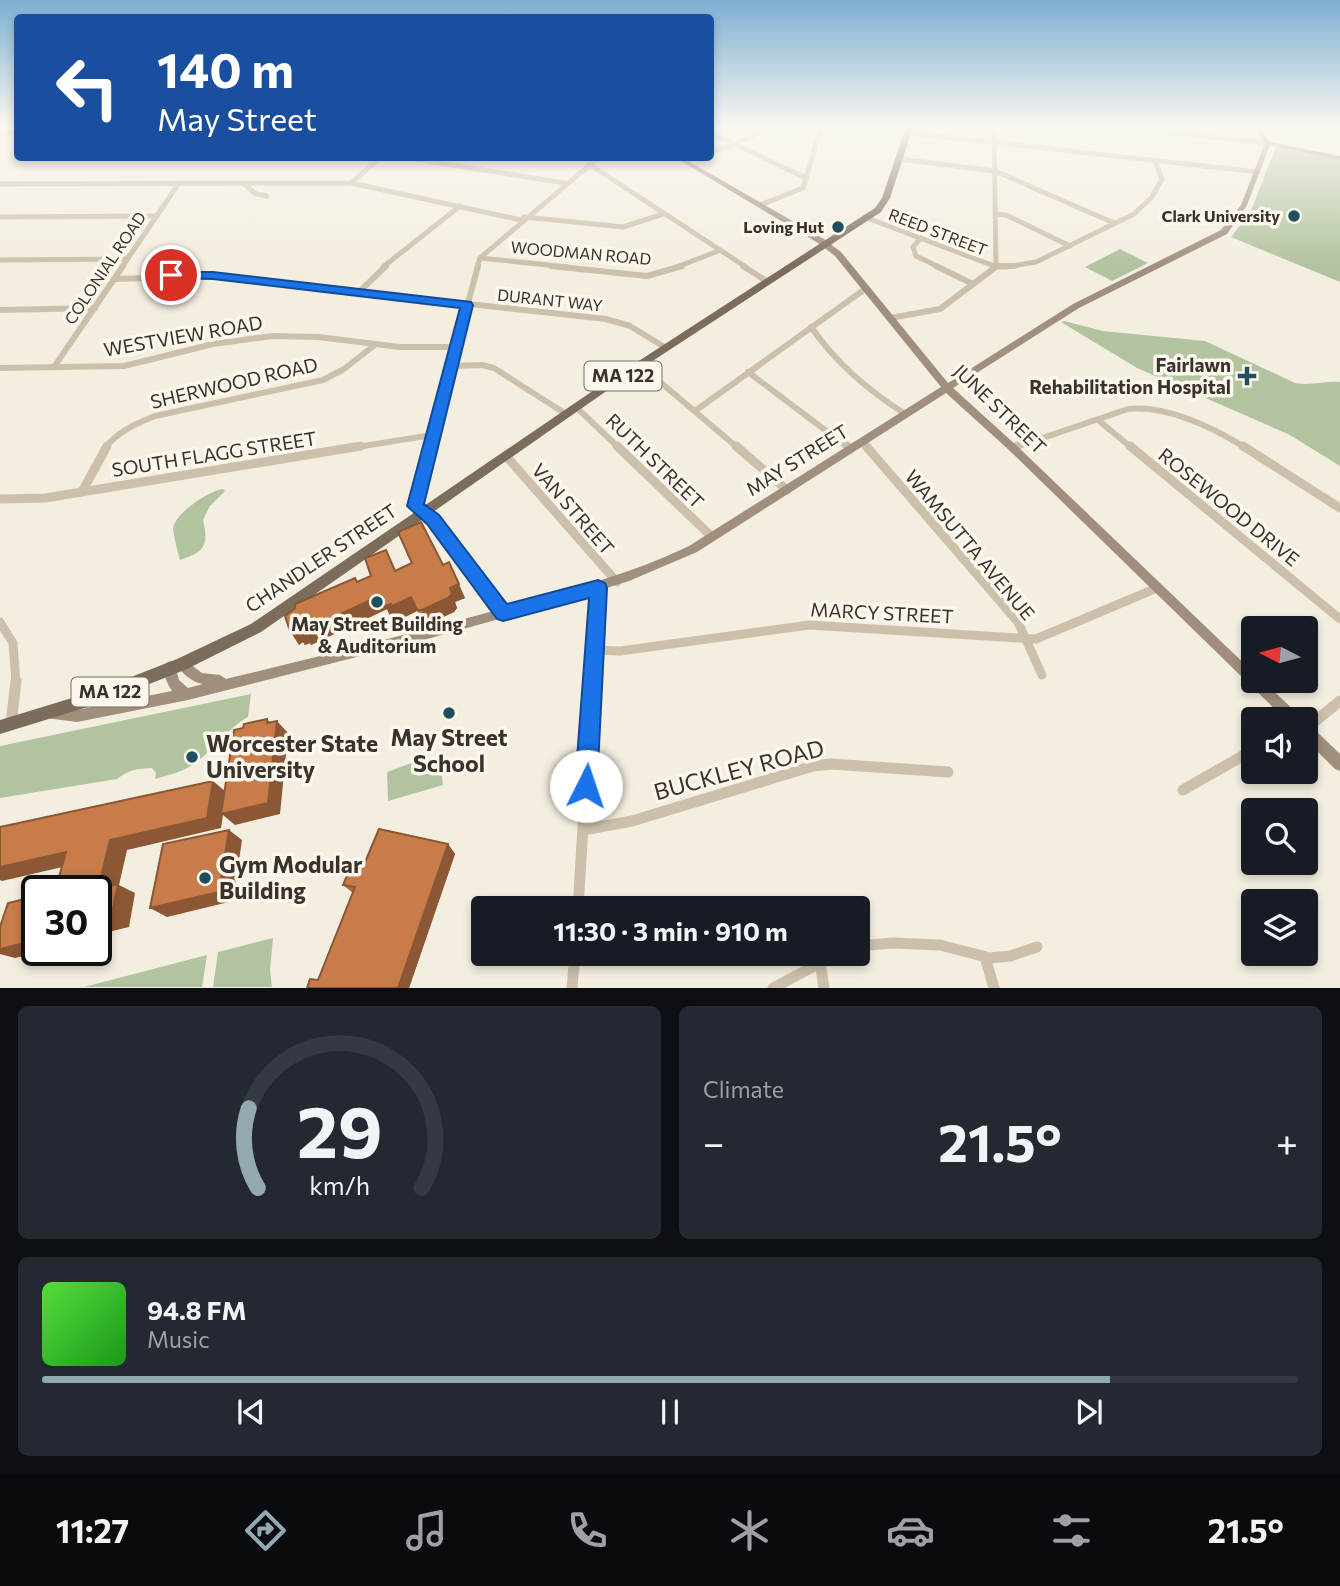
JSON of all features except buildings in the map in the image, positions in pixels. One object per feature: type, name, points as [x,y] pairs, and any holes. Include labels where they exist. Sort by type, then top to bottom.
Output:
[{"type":"main road","name":"CHANDLER STREET","points":[[5,726],[99,697],[256,628],[576,407],[867,218],[883,205],[894,173]]},
{"type":"street","points":[[351,183],[362,173]]},
{"type":"street","points":[[503,173],[565,183]]},
{"type":"street","points":[[503,613],[433,520],[415,506],[416,498],[480,257],[577,173]]},
{"type":"street","points":[[602,173],[768,282]]},
{"type":"street","name":"JUNE STREET","points":[[706,173],[838,254],[947,388],[1013,448],[1241,669]]},
{"type":"street","points":[[796,173],[806,178]]},
{"type":"street","points":[[760,205],[799,190],[807,173]]},
{"type":"street","points":[[890,318],[940,309],[997,267],[995,173]]},
{"type":"street","points":[[1000,173],[1114,223]]},
{"type":"street","name":"REED STREET","points":[[867,218],[997,267],[1036,262],[1142,209],[1162,179],[1160,173]]},
{"type":"street","name":"MAY STREET","points":[[48,714],[76,716],[188,694],[383,647],[598,588],[650,571],[712,537],[1076,306],[1224,232],[1242,208],[1258,173]]},
{"type":"street","name":"COLONIAL ROAD","points":[[54,368],[179,183]]},
{"type":"street","points":[[243,183],[256,194],[267,196]]},
{"type":"street","points":[[0,184],[351,183],[523,219],[623,227],[663,214]]},
{"type":"street","points":[[358,293],[379,271],[460,206]]},
{"type":"street","points":[[997,214],[1006,215],[1070,246]]},
{"type":"street","points":[[0,217],[158,216]]},
{"type":"street","points":[[921,238],[913,247],[916,256],[973,284]]},
{"type":"street","name":"WOODMAN ROAD","points":[[480,257],[647,276],[666,272],[719,251]]},
{"type":"street","points":[[0,260],[128,259]]},
{"type":"street","name":"DURANT WAY","points":[[114,279],[205,275],[614,320],[630,326],[666,348]]},
{"type":"street","points":[[695,411],[865,289]]},
{"type":"street","points":[[0,310],[95,308]]},
{"type":"street","points":[[811,327],[828,353],[846,372],[905,414]]},
{"type":"street","name":"WESTVIEW ROAD","points":[[0,368],[134,364],[201,346],[262,337],[306,336],[376,344],[455,347]]},
{"type":"street","name":"SHERWOOD ROAD","points":[[82,492],[113,439],[136,423],[168,413],[323,380],[344,369],[376,344]]},
{"type":"street","points":[[450,366],[482,365],[494,368],[566,414]]},
{"type":"street","points":[[640,365],[787,490]]},
{"type":"street","points":[[748,372],[850,449]]},
{"type":"street","points":[[1013,448],[1137,406],[1172,413],[1248,448],[1340,508]]},
{"type":"street","name":"RUTH STREET","points":[[576,407],[712,537]]},
{"type":"street","name":"ROSEWOOD DRIVE","points":[[1098,420],[1340,619]]},
{"type":"street","name":"SOUTH FLAGG STREET","points":[[0,499],[45,498],[432,435]]},
{"type":"street","name":"WAMSUTTA AVENUE","points":[[862,442],[1018,622],[1042,675]]},
{"type":"street","name":"VAN STREET","points":[[506,456],[617,582]]},
{"type":"street","points":[[579,896],[598,588]]},
{"type":"street","name":"MARCY STREET","points":[[596,650],[620,651],[809,625],[1026,639],[1045,636],[1157,589]]},
{"type":"street","points":[[0,622],[7,628],[12,642],[17,686],[5,726]]},
{"type":"street","points":[[176,665],[171,678],[178,690],[188,694]]},
{"type":"street","name":"MAY STREET","points":[[176,665],[210,682],[244,680]]},
{"type":"street","name":"JUNE STREET","points":[[1267,693],[1281,707]]},
{"type":"street","points":[[1318,719],[1340,701]]},
{"type":"street","points":[[1318,743],[1340,764]]},
{"type":"street","points":[[1183,790],[1241,757]]},
{"type":"street","name":"BUCKLEY ROAD","points":[[583,830],[632,821],[813,766],[831,764],[948,772]]},
{"type":"street","points":[[870,944],[925,943],[957,947],[985,957],[1011,957],[1037,947]]},
{"type":"street","points":[[985,957],[994,988]]},
{"type":"street","points":[[572,988],[574,966]]},
{"type":"street","points":[[773,988],[813,966]]},
{"type":"street","points":[[821,966],[824,988]]},
{"type":"green space","name":"Clark University","points":[[1266,173],[1340,173],[1340,282],[1231,237],[1250,213]]},
{"type":"green space","points":[[1120,249],[1148,263],[1112,281],[1085,267]]},
{"type":"green space","points":[[1061,322],[1103,331],[1205,341],[1295,383],[1340,382],[1340,466],[1290,435],[1137,368]]},
{"type":"green space","points":[[223,489],[225,491],[210,506],[203,520],[203,546],[195,554],[180,560],[173,531],[175,523],[193,504]]},
{"type":"green space","points":[[251,694],[248,717],[195,763],[180,771],[155,779],[156,773],[152,768],[137,769],[117,779],[0,798],[0,746]]},
{"type":"green space","points":[[417,761],[430,771],[441,768],[443,785],[388,801],[387,772]]},
{"type":"green space","points":[[273,938],[270,970],[272,987],[213,987],[218,952]]},
{"type":"green space","points":[[207,955],[202,987],[84,987]]},
{"type":"place","name":"Clark University","points":[[1294,216]]},
{"type":"place","name":"Loving Hut","points":[[838,227]]},
{"type":"place","name":"Fairlawn Rehabilitation Hospital","points":[[1247,376]]},
{"type":"place","name":"May Street Building & Auditorium","points":[[377,602]]},
{"type":"place","name":"May Street School","points":[[449,713]]},
{"type":"place","name":"Worcester State University","points":[[192,757]]},
{"type":"place","name":"Gym Modular Building","points":[[205,878]]},
{"type":"route","points":[[171,275],[213,276],[467,305],[415,506],[433,520],[503,613],[598,588],[586,786]]}]
